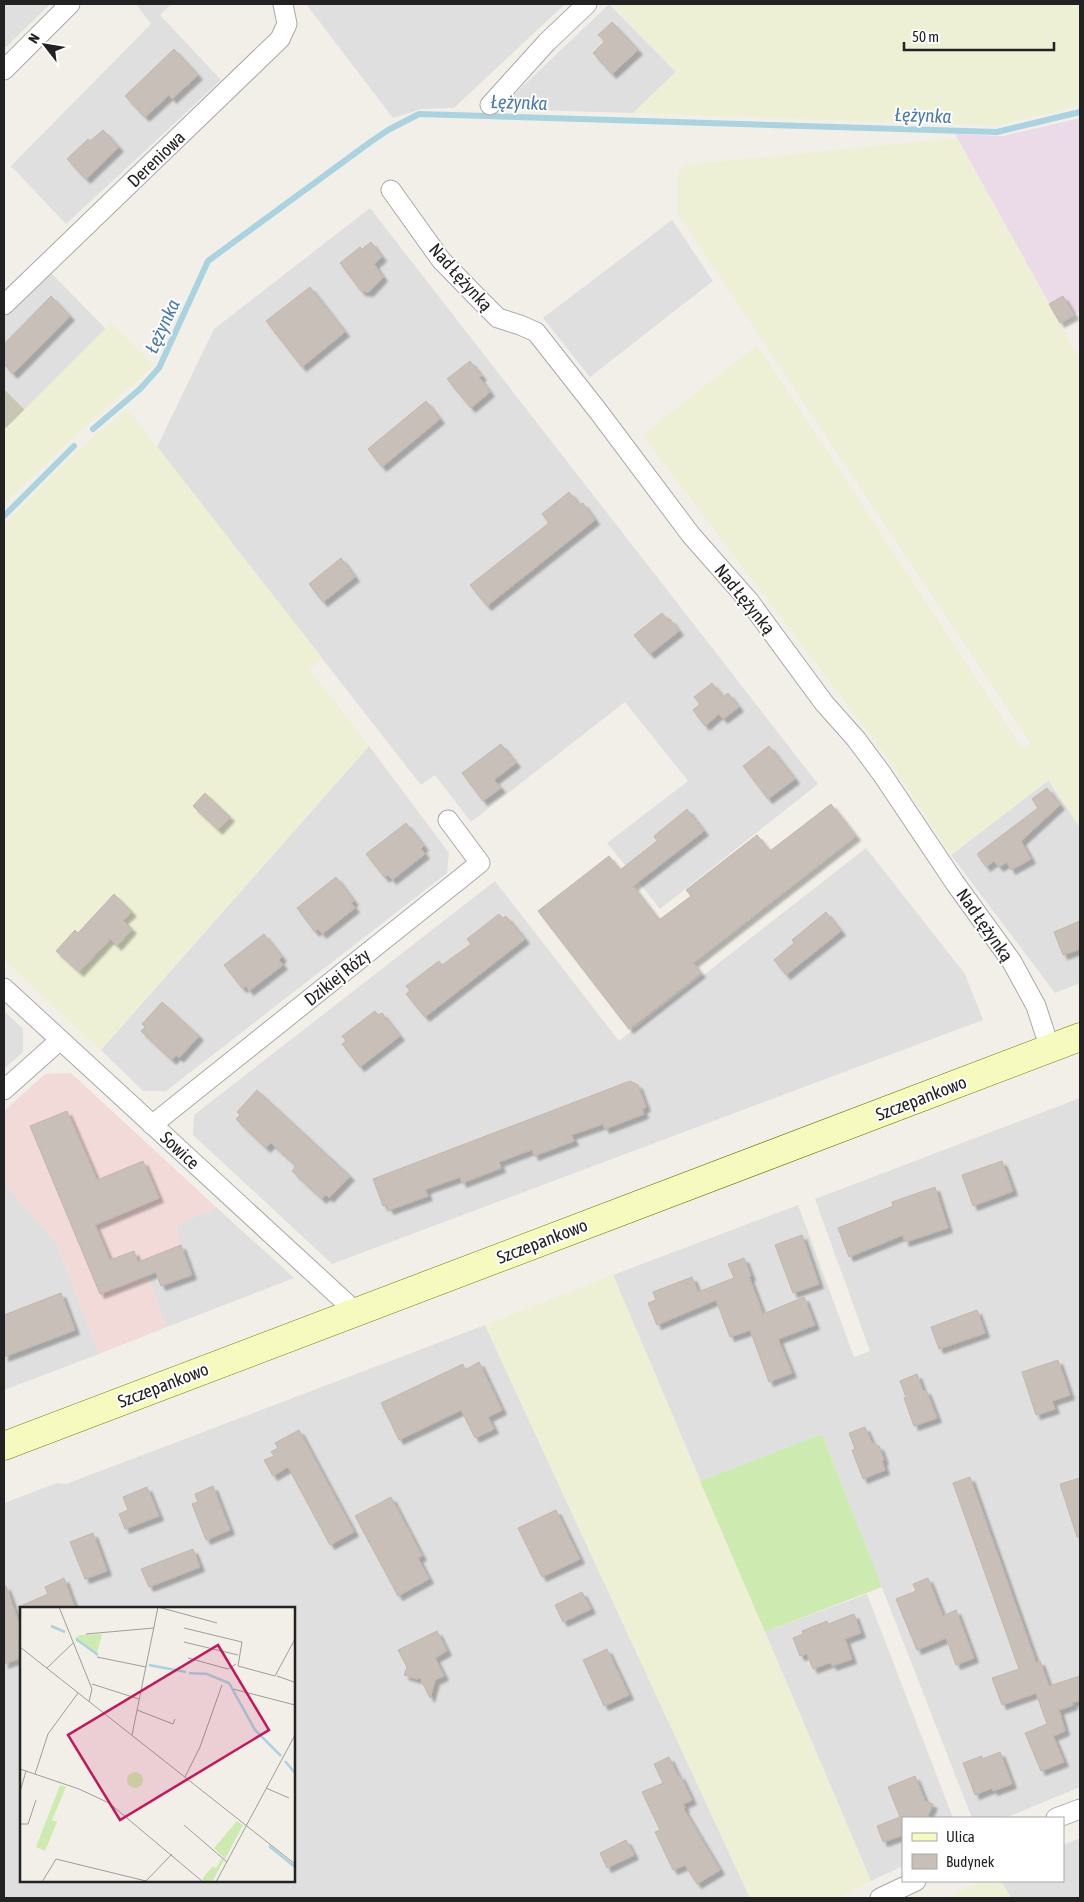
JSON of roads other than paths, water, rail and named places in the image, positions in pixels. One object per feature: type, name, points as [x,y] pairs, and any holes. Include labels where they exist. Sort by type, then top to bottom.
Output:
[{"type":"street","points":[[4,70],[70,4]]},
{"type":"street","name":"Dereniowa","points":[[4,305],[280,39],[287,24],[283,4]]},
{"type":"street","points":[[490,105],[547,42],[587,4]]},
{"type":"street","name":"Nad Łężynką","points":[[391,190],[441,260],[498,318],[520,324],[536,332],[686,529],[749,601],[824,703],[856,739],[882,774],[955,884],[1012,962],[1036,1006],[1050,1049]]},
{"type":"street","name":"Dzikiej Róży","points":[[152,1125],[480,863],[448,820]]},
{"type":"street","name":"Sowice","points":[[4,988],[356,1312]]},
{"type":"street","name":"Szczepankowo","points":[[4,1446],[1080,1038]]},
{"type":"street","points":[[4,1090],[60,1040]]},
{"type":"street","points":[[1059,1817],[1080,1809]]},
{"type":"street","points":[[880,1898],[914,1882]]},
{"type":"waterway","name":"Łężynka","points":[[93,429],[140,389],[159,368],[208,261],[369,143],[388,130],[419,114],[997,132],[1080,112]]},
{"type":"waterway","name":"Łężynka","points":[[4,516],[74,446]]}]
